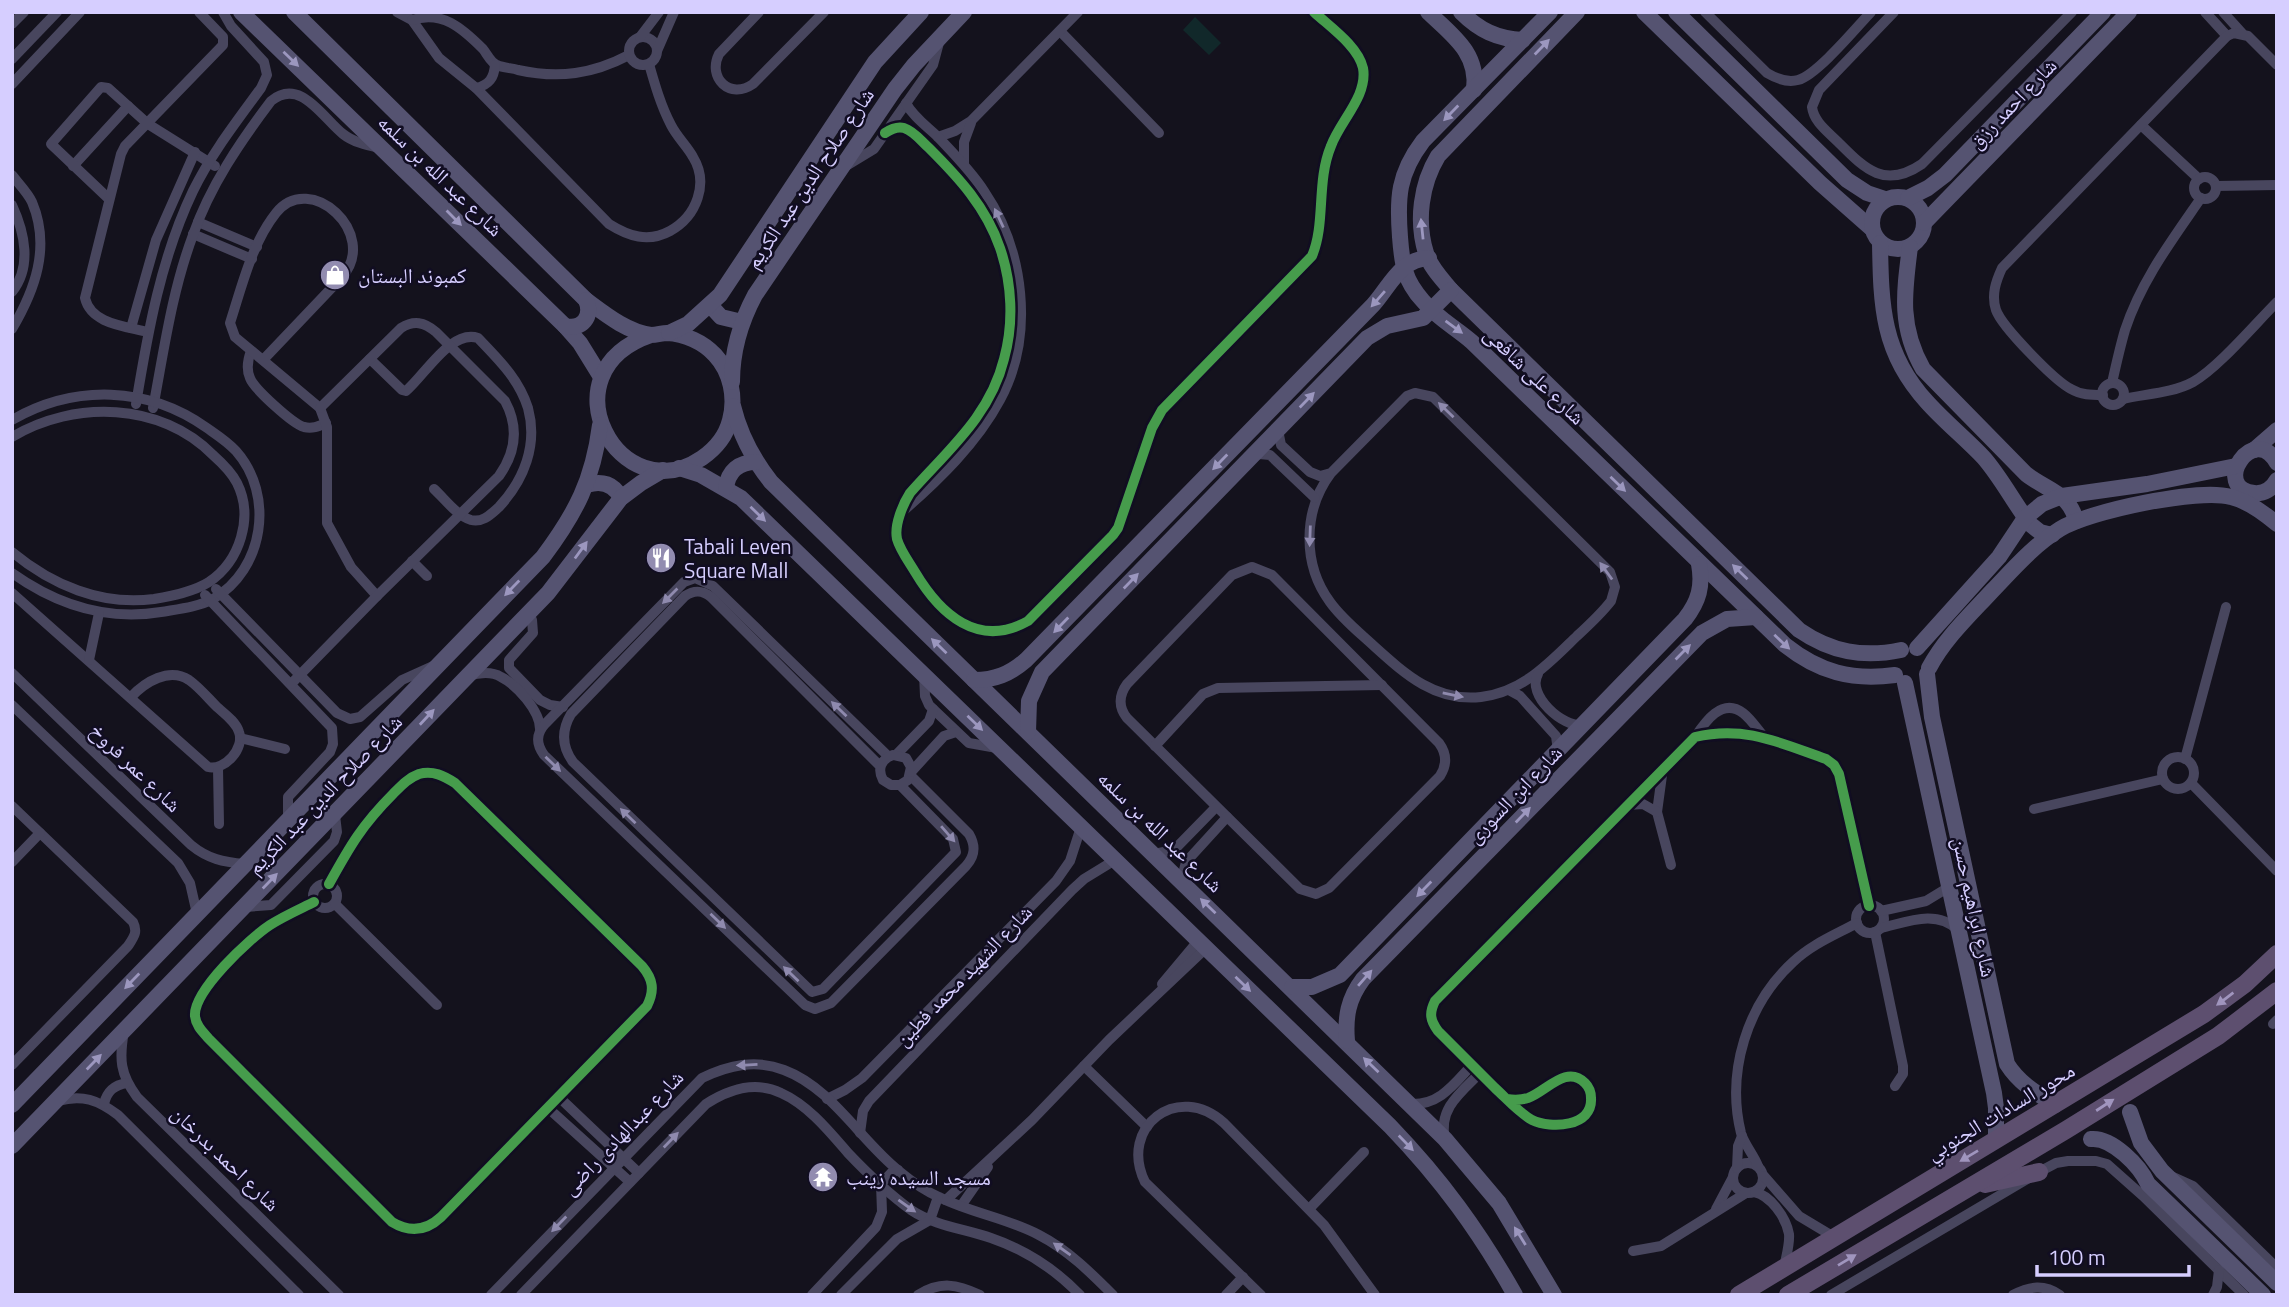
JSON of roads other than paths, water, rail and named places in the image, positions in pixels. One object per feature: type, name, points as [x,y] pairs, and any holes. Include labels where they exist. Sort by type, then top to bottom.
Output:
[{"type":"main road","name":"محور السادات الجنوبي","points":[[1739,1295],[2204,1014],[2245,984],[2277,954]]},
{"type":"main road","points":[[1788,1295],[2066,1130],[2228,1029],[2277,991]]},
{"type":"main road","points":[[1969,1188],[2039,1172]]},
{"type":"street","points":[[12,24],[24,12]]},
{"type":"street","points":[[12,59],[57,12]]},
{"type":"street","points":[[12,84],[80,12]]},
{"type":"street","points":[[148,332],[100,319],[91,312],[85,298],[125,146],[223,45],[223,37],[199,12]]},
{"type":"street","points":[[134,414],[148,332],[166,260],[193,190],[267,75],[264,62],[231,26],[223,12]]},
{"type":"street","name":"شارع عبد الله بن سلمه","points":[[242,12],[565,326],[580,343],[601,377]]},
{"type":"street","name":"شارع عبد الله بن سلمه","points":[[294,12],[586,300],[610,318],[651,335]]},
{"type":"street","points":[[397,12],[412,20],[439,58],[476,88],[609,224],[634,236],[647,238],[660,236],[682,221],[696,204],[701,183],[699,168],[665,113],[649,64]]},
{"type":"street","points":[[412,20],[430,16],[447,17],[476,42],[495,65],[536,74],[575,74],[612,64],[629,55],[632,42],[640,37],[659,12]]},
{"type":"street","points":[[629,55],[637,64],[649,64],[653,61],[674,12]]},
{"type":"street","points":[[759,12],[715,61],[716,76],[732,90],[753,85],[824,12]]},
{"type":"street","name":"شارع صلاح الدين عبد الكريم","points":[[668,333],[688,324],[710,305],[732,278],[875,62],[921,12]]},
{"type":"street","name":"شارع صلاح الدين عبد الكريم","points":[[732,388],[732,363],[742,322],[755,295],[895,89],[964,12]]},
{"type":"street","points":[[938,137],[971,121],[1078,12]]},
{"type":"street","points":[[906,103],[913,114],[964,164],[985,191],[1001,220],[1013,252],[1021,318],[1017,352],[1008,384],[988,412],[909,492],[897,531],[900,545],[934,600],[948,613],[979,630],[996,632],[1013,629],[1028,621],[1113,535],[1118,528],[1152,428],[1162,410],[1307,263],[1315,247],[1325,164],[1338,130],[1361,90],[1363,72],[1358,55],[1314,12]]},
{"type":"street","points":[[1428,12],[1468,51],[1474,63],[1474,90]]},
{"type":"street","points":[[1461,12],[1485,32],[1497,37],[1523,40]]},
{"type":"street","name":"شارع على شافعى","points":[[1577,12],[1452,139],[1433,164],[1426,182],[1422,209],[1422,229],[1429,258],[1451,290],[1799,630],[1822,644],[1847,652],[1883,654],[1909,649]]},
{"type":"street","points":[[1644,12],[1820,183],[1871,228],[1880,243],[1882,312],[1888,337],[1911,384],[1984,458],[2035,529],[2052,535]]},
{"type":"street","points":[[1676,12],[1847,180],[1867,193],[1885,199]]},
{"type":"street","points":[[1705,12],[1767,73],[1787,81],[1809,76],[1871,12]]},
{"type":"street","points":[[1894,12],[1819,90],[1812,107],[1819,123],[1864,168],[1873,173],[1894,176],[1904,174],[1922,164],[2072,12]]},
{"type":"street","name":"شارع احمد رزق","points":[[1908,198],[1945,175],[2104,12]]},
{"type":"street","name":"شارع احمد رزق","points":[[1924,223],[2129,12]]},
{"type":"street","points":[[2205,12],[2227,36]]},
{"type":"street","points":[[2223,12],[2277,65]]},
{"type":"street","points":[[1549,13],[1561,28]]},
{"type":"street","name":"شارع على شافعى","points":[[1549,13],[1415,152],[1403,177],[1398,204],[1402,268],[1431,310],[1472,342],[1785,645],[1818,667],[1855,677],[1900,679]]},
{"type":"street","points":[[1711,46],[1720,26]]},
{"type":"street","points":[[1060,31],[1159,133]]},
{"type":"street","points":[[2102,395],[2081,393],[2060,383],[2012,333],[1996,310],[1996,281],[2002,268],[2227,36],[2242,33]]},
{"type":"street","points":[[840,169],[869,153],[885,133],[935,61],[941,36]]},
{"type":"street","points":[[640,37],[652,40],[657,51]]},
{"type":"street","points":[[1711,46],[1730,37]]},
{"type":"street","points":[[476,88],[491,81],[495,65]]},
{"type":"street","points":[[109,199],[52,147],[51,142],[101,87],[108,88],[148,124],[223,171]]},
{"type":"street","points":[[152,418],[168,322],[193,234],[223,171],[271,101],[278,94],[297,93],[344,136],[384,149]]},
{"type":"street","points":[[74,166],[128,107]]},
{"type":"street","points":[[964,164],[964,142],[971,121]]},
{"type":"street","points":[[915,135],[924,124]]},
{"type":"street","points":[[2141,125],[2199,179]]},
{"type":"street","points":[[885,133],[890,129],[904,128],[945,163],[985,214],[1000,248],[1009,285],[1010,323],[1008,341],[988,412]]},
{"type":"street","points":[[131,328],[156,240],[195,152]]},
{"type":"street","points":[[945,163],[954,154]]},
{"type":"street","points":[[12,175],[32,201],[40,235],[39,269],[29,301],[12,329]]},
{"type":"street","points":[[2199,179],[2207,177],[2216,186],[2277,185]]},
{"type":"street","points":[[2199,179],[2194,190],[2201,198]]},
{"type":"street","points":[[2201,198],[2212,197],[2216,186]]},
{"type":"street","points":[[1871,228],[1872,216],[1877,206],[1885,199],[1896,196],[1908,198],[1922,212],[1924,223],[1918,241],[1910,247],[1900,250],[1880,243]]},
{"type":"street","points":[[263,360],[348,270],[354,254],[353,237],[334,212],[324,203],[312,198],[298,199],[286,204],[276,213],[257,247],[230,323],[234,337],[320,408],[326,423],[327,523],[351,567],[377,596]]},
{"type":"street","points":[[2201,198],[2159,260],[2140,296],[2126,329],[2112,383],[2104,389],[2104,400],[2112,405],[2123,399],[2193,382],[2207,372],[2277,302]]},
{"type":"street","points":[[12,205],[25,251],[21,277],[12,292]]},
{"type":"street","points":[[198,222],[257,247]]},
{"type":"street","points":[[193,234],[252,259]]},
{"type":"street","points":[[1910,247],[1905,315],[1907,334],[1923,369],[2026,474],[2062,496],[2070,504],[2076,521]]},
{"type":"street","points":[[12,252],[25,251]]},
{"type":"street","points":[[974,680],[1008,674],[1026,660],[1373,305],[1402,268],[1415,260],[1429,258]]},
{"type":"street","points":[[1028,732],[1029,701],[1042,673],[1377,330],[1423,318],[1451,290]]},
{"type":"street","points":[[565,326],[573,328],[585,321],[589,313],[586,300]]},
{"type":"street","points":[[710,305],[721,317],[742,322]]},
{"type":"street","points":[[291,684],[499,477],[512,454],[514,427],[512,414],[505,401],[428,325],[418,322],[401,328],[320,408]]},
{"type":"street","points":[[671,469],[696,462],[716,446],[729,423],[733,406],[732,388],[726,371],[716,356],[702,344],[668,333],[635,340],[621,349],[609,362],[601,377],[597,393],[600,425],[618,452],[631,462],[647,468],[701,475],[741,498],[1417,1154],[1466,1214],[1516,1295]]},
{"type":"street","points":[[370,359],[406,391],[450,346],[464,336],[478,338],[510,372],[522,390],[531,431],[530,452],[513,491],[490,516],[470,520],[434,489]]},
{"type":"street","points":[[250,351],[250,381],[302,427],[315,428],[326,423]]},
{"type":"street","points":[[2112,383],[2123,387],[2123,399]]},
{"type":"street","points":[[1424,393],[1439,403],[1605,566],[1613,579],[1614,594],[1606,608],[1538,674],[1509,690],[1494,695],[1464,697],[1434,691],[1407,676],[1340,615],[1321,587],[1310,555],[1309,538],[1315,498],[1331,473],[1407,396],[1424,393]]},
{"type":"street","points":[[12,420],[32,409],[84,394],[111,394],[155,401],[188,415],[236,451],[248,468],[255,487],[260,527],[247,565],[235,581],[209,600],[183,608],[155,613],[99,613],[53,598],[12,573]]},
{"type":"street","name":"شارع عبد الله بن سلمه","points":[[733,406],[739,428],[756,462],[771,482],[1445,1139],[1499,1203],[1553,1294]]},
{"type":"street","points":[[12,552],[35,570],[86,594],[143,600],[171,596],[199,587],[224,569],[235,554],[242,537],[244,509],[237,482],[224,465],[190,436],[152,418],[103,411],[72,414],[42,422],[13,435]]},
{"type":"street","name":"شارع صلاح الدين عبد الكريم","points":[[12,1105],[543,557],[577,508],[587,485],[597,453],[600,425]]},
{"type":"street","points":[[1278,430],[1281,445],[1306,468],[1315,475],[1331,473]]},
{"type":"street","points":[[2277,430],[2255,450],[2243,455],[2236,466],[2236,479],[2247,497],[2277,524]]},
{"type":"street","points":[[2255,450],[2269,454],[2277,463]]},
{"type":"street","points":[[1253,456],[1270,455],[1315,498]]},
{"type":"street","points":[[726,488],[736,467],[756,462]]},
{"type":"street","points":[[2236,466],[2147,484],[2062,496],[2042,504],[2025,518],[1999,558],[1909,649],[1892,661],[1900,679],[1918,682],[1950,636],[2033,548],[2076,521],[2146,504],[2206,495],[2247,497],[2270,490],[2277,480]]},
{"type":"street","points":[[1296,478],[1306,468]]},
{"type":"street","name":"شارع صلاح الدين عبد الكريم","points":[[12,1146],[335,815],[563,575],[604,517],[621,498],[641,483],[671,469]]},
{"type":"street","points":[[587,485],[604,483],[614,489],[621,498]]},
{"type":"street","points":[[412,561],[427,576]]},
{"type":"street","name":"شارع ابن السورى","points":[[1292,987],[1312,986],[1340,975],[1558,752],[1694,607],[1702,578],[1699,564]]},
{"type":"street","points":[[1245,568],[1259,568],[1272,575],[1382,685],[1439,743],[1446,756],[1443,771],[1326,890],[1310,894],[1300,890],[1155,746],[1123,713],[1120,701],[1123,689],[1232,575],[1245,568]]},
{"type":"street","points":[[210,581],[337,713],[350,719],[355,719],[402,680],[438,664]]},
{"type":"street","points":[[199,587],[329,723],[334,735],[330,752],[289,797],[288,820]]},
{"type":"street","points":[[465,677],[479,674],[498,676],[533,706],[539,717],[538,743],[544,755],[809,1008],[826,1006],[971,861],[974,847],[969,834],[911,774],[909,762],[893,755],[757,636],[701,591],[690,593],[566,710],[540,729]]},
{"type":"street","points":[[12,593],[204,764],[218,768]]},
{"type":"street","points":[[2185,759],[2226,607]]},
{"type":"street","points":[[89,660],[99,613]]},
{"type":"street","points":[[527,613],[533,620],[533,633],[509,660],[508,665],[512,673],[540,700],[566,710]]},
{"type":"street","name":"شارع ابن السورى","points":[[1347,1041],[1346,1014],[1355,989],[1708,629],[1727,619],[1756,617]]},
{"type":"street","points":[[566,710],[564,730],[568,755],[808,991],[816,993],[954,857],[957,847],[953,838],[901,785],[891,785],[883,780],[880,766],[757,636]]},
{"type":"street","points":[[1909,649],[1926,656],[1928,671]]},
{"type":"street","points":[[498,676],[499,668],[508,665]]},
{"type":"street","name":"شارع ابراهيم حسن","points":[[1928,671],[1932,717],[2007,1064],[2015,1077],[2026,1087],[2054,1105]]},
{"type":"street","name":"شارع عمر فروخ","points":[[12,673],[187,842],[203,855],[219,861],[245,864]]},
{"type":"street","points":[[924,674],[925,696],[933,709],[956,732],[969,743],[1000,748]]},
{"type":"street","points":[[1538,674],[1534,685],[1538,696],[1567,723],[1583,725]]},
{"type":"street","points":[[131,697],[144,684],[160,677],[174,676],[189,680],[234,723],[240,738],[240,744],[232,756],[218,768]]},
{"type":"street","name":"شارع ابراهيم حسن","points":[[1900,679],[1994,1093],[1996,1140]]},
{"type":"street","points":[[1155,746],[1203,694],[1212,689],[1382,685]]},
{"type":"street","points":[[1509,690],[1520,696],[1556,736],[1558,752]]},
{"type":"street","name":"شارع عمر فروخ","points":[[12,705],[185,871],[197,914]]},
{"type":"street","points":[[1507,1099],[1527,1098],[1565,1077],[1577,1078],[1586,1084],[1591,1094],[1591,1105],[1580,1120],[1553,1124],[1529,1118],[1507,1099],[1476,1069],[1432,1022],[1430,1011],[1435,1001],[1695,737],[1711,715],[1726,708],[1742,712],[1765,738]]},
{"type":"street","points":[[880,766],[929,721],[933,709]]},
{"type":"street","points":[[1599,709],[1613,723]]},
{"type":"street","points":[[1695,737],[1730,731],[1765,738],[1826,759],[1834,765],[1839,774],[1869,906]]},
{"type":"street","points":[[901,785],[944,737],[956,732]]},
{"type":"street","points":[[240,738],[285,749]]},
{"type":"street","points":[[1022,770],[1044,748]]},
{"type":"street","points":[[2175,757],[2185,759],[2194,770],[2191,783],[2186,787],[2170,788],[2163,779],[2165,763],[2175,757]]},
{"type":"street","points":[[218,768],[219,824]]},
{"type":"street","points":[[1663,768],[1657,812],[1671,865]]},
{"type":"street","points":[[420,774],[445,776],[642,966],[653,985],[647,1006],[433,1224],[423,1229],[401,1228],[392,1222],[200,1029],[195,1016],[197,1002],[204,990],[255,936],[314,898],[316,888],[326,884],[369,817],[409,779],[420,774]]},
{"type":"street","points":[[2034,809],[2163,779]]},
{"type":"street","points":[[2191,783],[2277,871]]},
{"type":"street","points":[[1627,806],[1643,804],[1657,812]]},
{"type":"street","points":[[12,806],[133,922],[136,928],[135,936],[128,946],[12,1065]]},
{"type":"street","points":[[1154,854],[1174,850],[1216,807]]},
{"type":"street","points":[[245,907],[271,905],[307,869],[336,837],[335,815]]},
{"type":"street","points":[[1187,886],[1184,878],[1186,862],[1227,817]]},
{"type":"street","name":"شارع الشهيد محمد فطين","points":[[827,1099],[862,1078],[1056,881],[1070,861],[1081,827]]},
{"type":"street","points":[[12,862],[40,833]]},
{"type":"street","points":[[173,858],[187,842]]},
{"type":"street","points":[[655,861],[664,851]]},
{"type":"street","name":"شارع الشهيد محمد فطين","points":[[860,1133],[863,1111],[869,1101],[1072,890],[1084,879],[1115,860]]},
{"type":"street","points":[[1452,860],[1466,874]]},
{"type":"street","points":[[297,879],[322,908],[335,904],[338,894],[334,886],[326,884],[307,869]]},
{"type":"street","points":[[1881,911],[1926,901],[1949,887],[1967,882]]},
{"type":"street","points":[[335,904],[437,1005]]},
{"type":"street","points":[[1895,1086],[1903,1074],[1903,1066],[1878,930],[1884,917],[1878,908],[1869,906],[1859,912],[1857,923],[1862,930],[1878,930],[1929,918],[1942,919],[1958,930]]},
{"type":"street","points":[[898,913],[910,924]]},
{"type":"street","points":[[1784,1268],[1789,1236],[1786,1224],[1766,1196],[1738,1189],[1735,1172],[1742,1136],[1736,1085],[1740,1058],[1746,1032],[1758,1006],[1774,982],[1794,961],[1816,944],[1857,923]]},
{"type":"street","points":[[879,932],[890,943]]},
{"type":"street","points":[[841,1295],[897,1240],[930,1220],[942,1199],[993,1158],[1155,995],[1175,967],[1202,944]]},
{"type":"street","points":[[157,954],[179,975]]},
{"type":"street","points":[[104,1104],[109,1092],[120,1084],[127,1083],[121,1057],[124,1031]]},
{"type":"street","name":"شارع عبدالهادى راضى","points":[[491,1295],[702,1078],[737,1065],[773,1066],[788,1071],[815,1088],[898,1170],[942,1199],[1019,1226],[1057,1245],[1075,1258],[1113,1295]]},
{"type":"street","points":[[1084,1066],[1147,1127]]},
{"type":"street","points":[[1411,1104],[1427,1103],[1442,1096],[1476,1069]]},
{"type":"street","points":[[1445,1139],[1443,1120],[1446,1111],[1476,1069]]},
{"type":"street","points":[[781,1093],[788,1071]]},
{"type":"street","name":"شارع احمد بدرخان","points":[[127,1083],[137,1097],[339,1295]]},
{"type":"street","points":[[2135,1086],[2130,1112],[2141,1143],[2163,1173],[2277,1283]]},
{"type":"street","name":"شارع عبدالهادى راضى","points":[[521,1295],[706,1104],[723,1093],[742,1087],[763,1087],[781,1093],[817,1119],[895,1198],[930,1220],[1014,1247],[1057,1273],[1080,1295]]},
{"type":"street","points":[[55,1102],[71,1097],[88,1098],[104,1104],[118,1115],[299,1295]]},
{"type":"street","points":[[559,1097],[639,1173]]},
{"type":"street","points":[[1261,1295],[1145,1182],[1138,1169],[1140,1139],[1157,1116],[1170,1108],[1185,1105],[1213,1113],[1310,1208],[1375,1295]]},
{"type":"street","points":[[548,1108],[630,1182]]},
{"type":"street","points":[[2066,1130],[2091,1139],[2101,1139],[2116,1148],[2145,1176],[2148,1189]]},
{"type":"street","points":[[1742,1136],[1761,1171],[1799,1216],[1834,1237]]},
{"type":"street","points":[[1310,1208],[1364,1152]]},
{"type":"street","points":[[961,1206],[993,1158]]},
{"type":"street","points":[[1831,1295],[2056,1163],[2096,1161],[2107,1164],[2148,1189],[2211,1253],[2263,1295]]},
{"type":"street","points":[[1712,1214],[1735,1172],[1747,1162],[1761,1171]]},
{"type":"street","points":[[812,1295],[876,1227],[882,1212],[881,1184],[891,1172],[898,1170]]},
{"type":"street","points":[[1633,1251],[1661,1246],[1759,1188],[1761,1171]]},
{"type":"street","points":[[2148,1189],[2163,1173]]},
{"type":"street","points":[[2163,1173],[2193,1186],[2277,1268]]},
{"type":"street","points":[[2211,1253],[2219,1270],[2244,1295]]},
{"type":"street","points":[[2213,1295],[2219,1270]]},
{"type":"street","points":[[1226,1295],[1244,1277]]},
{"type":"street","points":[[918,1295],[943,1284],[959,1285],[980,1295]]},
{"type":"street","points":[[2013,1295],[2036,1287],[2047,1288],[2060,1295]]},
{"type":"place","name":"كمبوند البستان","points":[[335,275]]},
{"type":"place","name":"Tabali Leven Square Mall","points":[[661,558]]},
{"type":"place","name":"مسجد السيده زينب","points":[[823,1177]]}]
